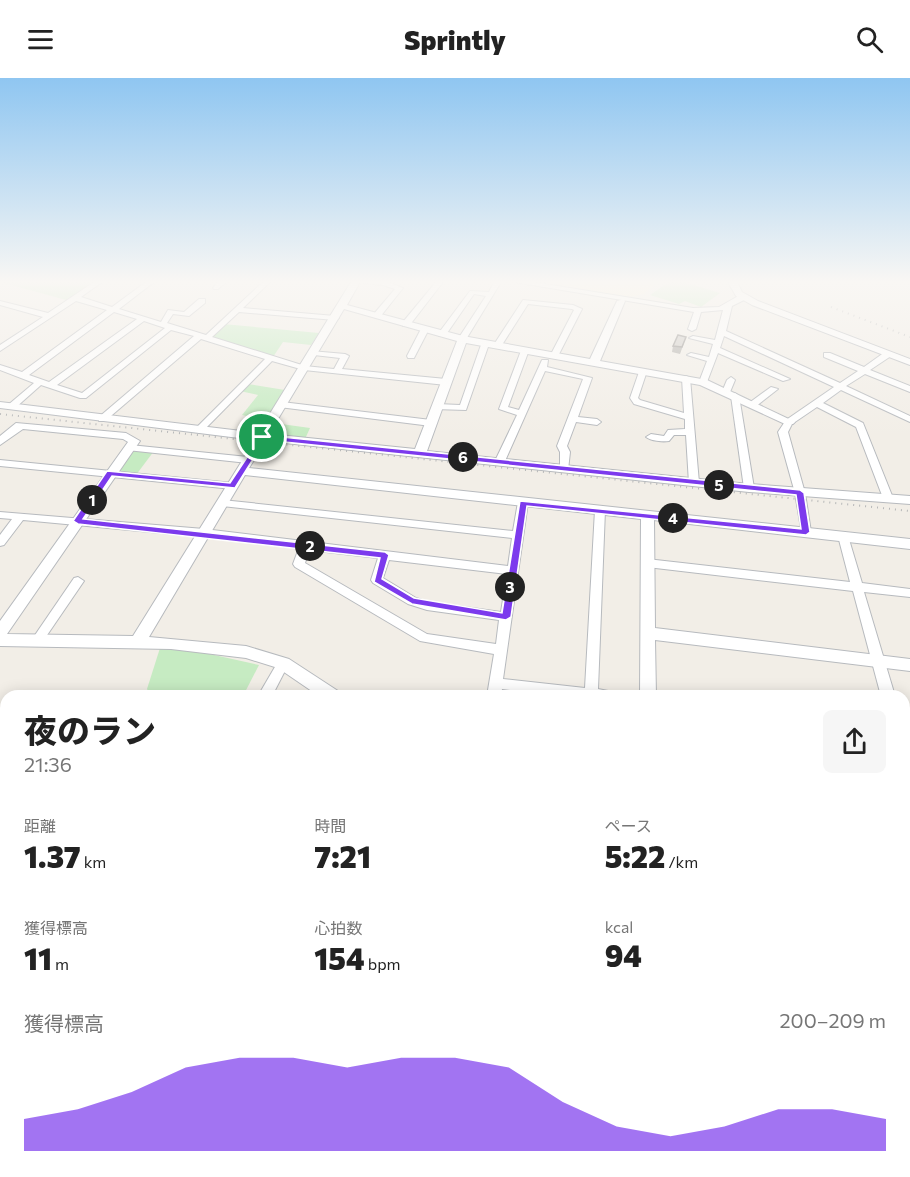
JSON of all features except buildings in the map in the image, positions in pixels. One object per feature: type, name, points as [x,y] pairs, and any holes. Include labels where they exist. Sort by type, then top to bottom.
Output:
[{"type":"street","points":[[2,345],[21,333]]},
{"type":"street","points":[[23,375],[81,333]]},
{"type":"street","points":[[52,384],[122,333]]},
{"type":"street","points":[[0,367],[84,396],[157,333]]},
{"type":"street","points":[[191,333],[304,368],[446,382]]},
{"type":"street","points":[[102,419],[208,333]]},
{"type":"street","points":[[137,643],[326,333]]},
{"type":"street","points":[[411,356],[423,333]]},
{"type":"street","points":[[420,453],[466,333]]},
{"type":"street","points":[[497,346],[505,333]]},
{"type":"street","points":[[500,461],[542,368],[564,333]]},
{"type":"street","points":[[594,362],[607,333]]},
{"type":"street","points":[[703,382],[722,333]]},
{"type":"street","points":[[725,333],[910,419]]},
{"type":"street","points":[[836,333],[910,362]]},
{"type":"street","points":[[442,334],[485,344],[703,382],[789,422]]},
{"type":"street","points":[[693,338],[717,346],[786,380]]},
{"type":"street","points":[[437,407],[463,408],[485,344]]},
{"type":"street","points":[[522,413],[503,409],[525,350]]},
{"type":"street","points":[[314,353],[345,356],[337,371]]},
{"type":"street","points":[[806,532],[800,493],[783,432],[789,422],[888,354]]},
{"type":"street","points":[[691,355],[712,360]]},
{"type":"street","points":[[827,355],[910,389]]},
{"type":"street","points":[[199,429],[270,358]]},
{"type":"street","points":[[542,368],[588,378],[562,446],[565,452],[565,468]]},
{"type":"street","points":[[643,371],[634,398],[637,402],[689,417]]},
{"type":"street","points":[[686,378],[694,483]]},
{"type":"street","points":[[731,380],[730,394],[749,489]]},
{"type":"street","points":[[6,406],[40,382]]},
{"type":"street","points":[[752,405],[774,389]]},
{"type":"street","points":[[817,403],[860,425],[888,498]]},
{"type":"street","points":[[282,405],[431,423]]},
{"type":"street","points":[[6,406],[262,437],[749,489],[910,500]]},
{"type":"street","points":[[573,418],[597,422]]},
{"type":"street","points":[[0,442],[13,428],[20,425],[126,436],[134,441],[0,633]]},
{"type":"street","points":[[651,437],[666,439],[671,432],[690,432]]},
{"type":"street","points":[[130,448],[245,466],[523,502],[910,544]]},
{"type":"street","points":[[0,463],[233,486]]},
{"type":"street","points":[[495,690],[523,502]]},
{"type":"street","points":[[222,503],[518,534]]},
{"type":"street","points":[[591,690],[600,510]]},
{"type":"street","points":[[0,515],[204,533],[513,571]]},
{"type":"street","points":[[647,515],[648,690]]},
{"type":"street","points":[[0,542],[20,517]]},
{"type":"street","points":[[843,536],[886,690]]},
{"type":"street","points":[[305,546],[299,564],[424,638],[501,650]]},
{"type":"street","points":[[385,555],[377,580],[412,601],[506,617]]},
{"type":"street","points":[[647,563],[910,592]]},
{"type":"street","points":[[37,641],[78,581]]},
{"type":"street","points":[[647,633],[910,665]]},
{"type":"street","points":[[0,640],[217,647],[246,652],[283,663],[323,690]]},
{"type":"street","points":[[268,690],[283,663]]},
{"type":"green space","points":[[214,333],[319,333],[311,345],[283,342],[273,357],[211,337]]},
{"type":"green space","points":[[248,384],[285,390],[265,420],[242,415],[258,395],[240,391]]},
{"type":"green space","points":[[274,423],[310,428],[305,439],[269,436]]},
{"type":"green space","points":[[131,449],[154,451],[136,475],[112,473]]},
{"type":"green space","points":[[160,648],[205,653],[259,665],[246,690],[147,689]]},
{"type":"railway","points":[[900,333],[910,337]]},
{"type":"railway","points":[[0,414],[910,511]]},
{"type":"route","points":[[262,437],[800,493],[806,532],[523,502],[506,617],[427,606],[412,601],[377,580],[385,555],[204,533],[78,521],[110,473],[233,486],[262,437]]}]
